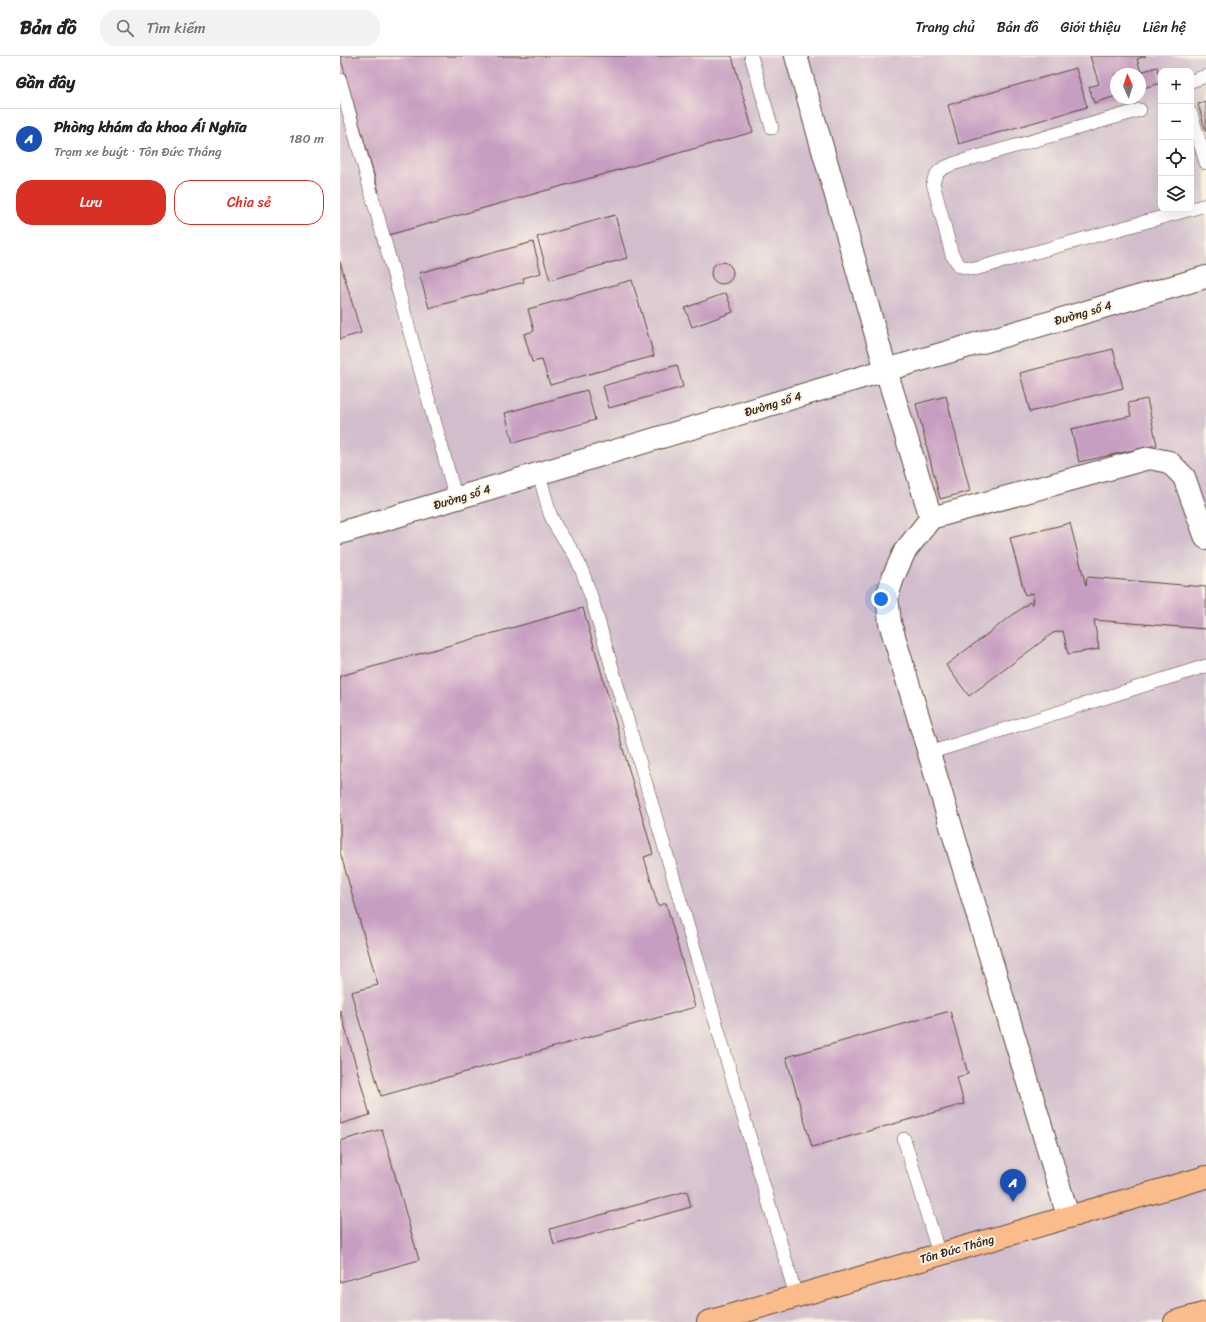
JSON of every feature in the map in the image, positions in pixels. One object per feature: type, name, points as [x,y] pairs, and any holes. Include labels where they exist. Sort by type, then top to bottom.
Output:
[{"type":"main road","name":"Tôn Đức Thắng","points":[[708,1322],[1206,1177]]},
{"type":"main road","points":[[1175,1322],[1206,1313]]},
{"type":"street","points":[[796,56],[886,370],[931,518]]},
{"type":"street","name":"Đường số 4","points":[[340,534],[886,370],[1206,277]]},
{"type":"street","points":[[1068,1216],[890,623],[887,596],[894,575],[906,551],[931,518],[1149,458],[1169,462],[1184,477],[1206,538]]},
{"type":"lane","points":[[751,56],[772,128]]},
{"type":"lane","points":[[1194,80],[1206,76]]},
{"type":"lane","points":[[340,80],[456,499]]},
{"type":"lane","points":[[1140,110],[956,163],[942,169],[935,175],[933,184],[952,255],[960,266],[975,269],[1206,205]]},
{"type":"lane","points":[[1194,123],[1206,163]]},
{"type":"lane","points":[[539,474],[550,514],[556,527],[575,555],[591,596],[796,1296]]},
{"type":"lane","points":[[929,752],[1206,666]]},
{"type":"lane","points":[[904,1139],[939,1254]]},
{"type":"shaded area","points":[[340,56],[1206,56],[1206,1322],[340,1322]]},
{"type":"building","points":[[340,56],[732,56],[753,132],[385,236],[373,194],[379,192]]},
{"type":"building","points":[[1090,56],[1146,56],[1137,59],[1140,68],[1110,68],[1110,98],[1094,103],[1089,87],[1099,84]]},
{"type":"building","points":[[1157,67],[1158,84],[1146,87],[1146,70]]},
{"type":"building","points":[[1076,68],[1087,107],[959,144],[948,105]]},
{"type":"building","points":[[1206,102],[1206,132],[1198,104]]},
{"type":"building","points":[[615,215],[627,258],[550,280],[537,237]]},
{"type":"building","points":[[533,242],[541,273],[523,278],[524,282],[429,308],[419,273]]},
{"type":"building","points":[[340,262],[361,333],[340,339]]},
{"type":"building","points":[[722,262],[726,263],[732,269],[732,277],[726,283],[722,284],[718,283],[712,277],[711,273],[712,269],[718,263]]},
{"type":"building","points":[[632,280],[654,356],[550,385],[542,360],[532,362],[524,334],[534,331],[528,309]]},
{"type":"building","points":[[726,293],[733,312],[692,327],[685,308]]},
{"type":"building","points":[[1113,349],[1123,388],[1030,412],[1020,373]]},
{"type":"building","points":[[677,365],[683,387],[609,408],[603,386]]},
{"type":"building","points":[[587,390],[595,420],[513,443],[505,413]]},
{"type":"building","points":[[946,396],[970,491],[940,499],[916,404]]},
{"type":"building","points":[[1147,399],[1157,445],[1079,462],[1071,429],[1131,416],[1128,403]]},
{"type":"building","points":[[1070,523],[1086,586],[1087,577],[1206,587],[1206,629],[1094,620],[1099,649],[1068,654],[1063,631],[1053,633],[969,696],[946,665],[1030,602],[1032,605],[1033,593],[1025,595],[1010,538]]},
{"type":"building","points":[[583,608],[653,854],[644,857],[658,906],[666,903],[695,1007],[381,1096],[351,992],[378,985],[340,852],[340,676]]},
{"type":"building","points":[[340,1010],[370,1115],[340,1124]]},
{"type":"building","points":[[950,1011],[968,1074],[957,1077],[964,1104],[812,1147],[786,1057]]},
{"type":"building","points":[[382,1129],[419,1260],[340,1282],[340,1141]]},
{"type":"building","points":[[687,1191],[691,1207],[554,1245],[550,1229]]},
{"type":"place","name":"Phòng khám đa khoa Ái Nghĩa","points":[[1013,1202]]}]
